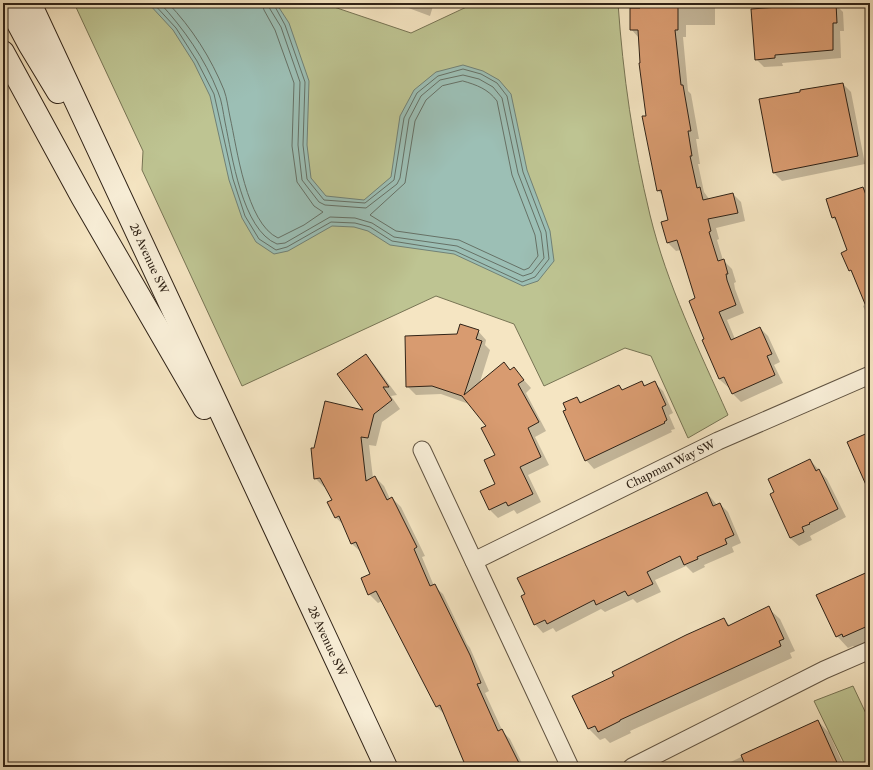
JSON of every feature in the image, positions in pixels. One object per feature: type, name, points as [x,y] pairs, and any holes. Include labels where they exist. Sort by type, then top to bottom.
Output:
[{"type":"main road","points":[[7,3],[29,44],[110,177]]},
{"type":"main road","name":"28 Avenue SW","points":[[30,3],[386,767]]},
{"type":"main road","name":"28 Avenue SW","points":[[3,52],[82,197],[268,516]]},
{"type":"street","name":"Chapman Way SW","points":[[474,561],[718,441],[870,375]]},
{"type":"street","points":[[422,450],[570,767]]},
{"type":"street","points":[[632,767],[817,674],[870,650]]},
{"type":"green space","points":[[74,3],[332,3],[334,7],[411,33],[475,3],[618,3],[630,110],[650,215],[665,267],[684,317],[728,415],[688,438],[651,356],[625,348],[544,386],[514,324],[436,296],[242,386],[142,170],[143,151]]},
{"type":"green space","points":[[853,686],[870,722],[870,767],[846,767],[814,701]]},
{"type":"water","points":[[148,3],[276,3],[289,23],[309,81],[307,145],[311,178],[326,196],[364,200],[391,177],[400,116],[414,90],[436,72],[463,65],[483,71],[499,80],[511,94],[527,170],[550,231],[554,261],[538,281],[523,286],[454,254],[390,245],[368,231],[354,227],[332,226],[288,251],[274,254],[256,242],[242,218],[229,180],[210,96],[194,63],[173,30]]},
{"type":"building","points":[[640,3],[678,3],[678,30],[675,30],[681,85],[683,85],[691,131],[688,131],[692,156],[690,156],[697,188],[700,187],[703,200],[733,193],[738,213],[708,219],[711,231],[709,232],[718,261],[724,259],[728,274],[726,274],[727,280],[736,305],[719,312],[731,340],[760,327],[772,354],[767,356],[775,375],[732,394],[724,377],[719,379],[702,340],[704,339],[689,301],[695,298],[677,240],[667,243],[661,222],[668,220],[661,190],[657,191],[642,116],[646,116],[639,63],[638,30],[630,30],[630,8],[640,8]]},
{"type":"building","points":[[836,3],[837,23],[833,23],[833,50],[775,55],[775,58],[755,60],[751,9],[793,6],[793,4]]},
{"type":"building","points":[[843,83],[858,156],[773,173],[759,99]]},
{"type":"building","points":[[863,187],[866,195],[870,194],[870,316],[851,270],[849,271],[841,253],[847,250],[835,217],[832,218],[826,199]]},
{"type":"building","points":[[460,324],[479,330],[476,339],[482,341],[464,395],[504,362],[510,370],[514,367],[524,380],[518,384],[539,422],[528,428],[541,457],[520,467],[533,494],[508,506],[506,502],[489,510],[480,491],[495,484],[484,460],[495,455],[481,428],[486,426],[462,396],[432,386],[406,387],[405,336],[457,334]]},
{"type":"building","points":[[366,354],[389,387],[383,387],[392,400],[374,414],[368,438],[361,437],[366,481],[375,476],[387,500],[392,497],[417,547],[414,549],[430,586],[435,584],[470,655],[481,683],[477,684],[498,731],[502,729],[521,767],[466,767],[440,705],[436,707],[376,591],[368,595],[361,578],[370,574],[356,542],[351,544],[339,516],[335,518],[327,502],[332,500],[320,478],[314,479],[311,448],[314,448],[325,401],[363,410],[337,374]]},
{"type":"building","points":[[642,381],[644,386],[655,381],[666,405],[662,407],[667,420],[664,422],[665,423],[585,461],[563,411],[566,410],[563,403],[577,397],[580,403],[619,385],[622,390]]},
{"type":"building","points":[[870,432],[870,494],[847,442]]},
{"type":"building","points":[[810,459],[816,471],[819,469],[838,509],[802,527],[804,532],[790,538],[770,494],[774,492],[768,479]]},
{"type":"building","points":[[707,492],[713,506],[720,503],[734,535],[725,539],[727,544],[697,557],[698,559],[684,565],[680,556],[647,572],[653,584],[628,596],[625,591],[596,605],[594,600],[547,624],[545,620],[534,625],[521,596],[525,594],[517,578]]},
{"type":"building","points":[[870,571],[870,625],[843,637],[842,634],[836,637],[816,595]]},
{"type":"building","points":[[769,606],[784,639],[779,641],[781,646],[620,720],[598,732],[595,726],[588,729],[572,696],[614,676],[612,672],[686,635],[724,618],[728,626]]},
{"type":"building","points":[[818,720],[839,767],[746,767],[741,755]]}]
